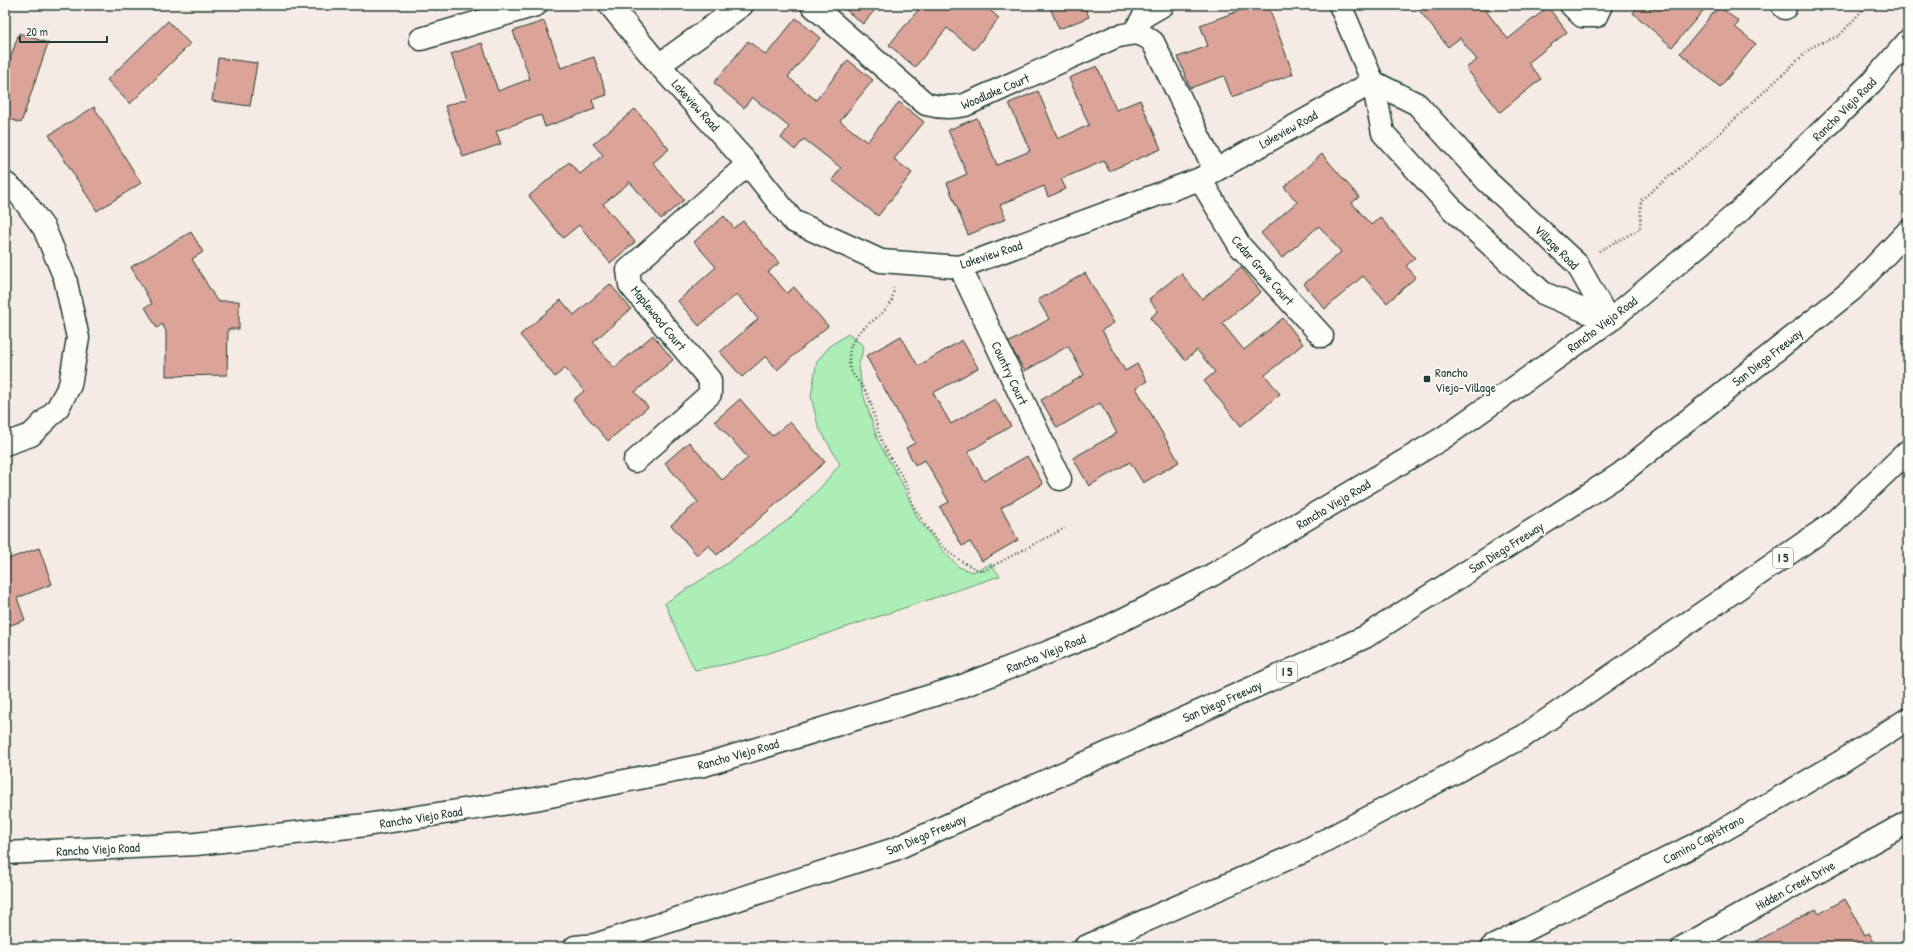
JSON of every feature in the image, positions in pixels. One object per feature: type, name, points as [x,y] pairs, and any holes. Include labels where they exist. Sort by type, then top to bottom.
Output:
[{"type":"main road","points":[[421,39],[536,5]]},
{"type":"main road","name":"Lakeview Road","points":[[610,5],[659,65],[748,164],[793,221],[881,261],[960,267],[1208,174],[1373,82]]},
{"type":"main road","points":[[659,65],[742,5]]},
{"type":"main road","name":"Woodlake Court","points":[[812,5],[926,104],[940,108],[952,108],[965,105],[1115,37],[1134,32]]},
{"type":"main road","points":[[1163,5],[1144,16],[1134,32],[1145,35],[1153,42],[1208,174]]},
{"type":"main road","points":[[1340,5],[1373,82],[1383,134],[1454,210],[1543,293],[1609,321]]},
{"type":"main road","points":[[1571,5],[1582,16],[1596,16],[1601,5]]},
{"type":"main road","name":"Rancho Viejo Road","points":[[5,854],[196,844],[366,825],[535,799],[704,765],[960,687],[1092,635],[1212,575],[1443,438],[1609,321],[1742,209],[1871,83],[1908,41]]},
{"type":"main road","name":"Village Road","points":[[1373,82],[1417,104],[1488,182],[1577,264],[1609,321]]},
{"type":"main road","name":"Maplewood Court","points":[[635,461],[710,394],[710,380],[630,285],[628,270],[748,164]]},
{"type":"main road","name":"Cedar Grove Court","points":[[1208,174],[1240,246],[1322,336]]},
{"type":"main road","points":[[5,183],[20,195],[44,228],[65,278],[78,338],[70,385],[57,409],[31,435],[5,444]]},
{"type":"main road","name":"San Diego Freeway","points":[[575,947],[595,945],[895,849],[1365,637],[1619,475],[1852,290],[1908,231]]},
{"type":"main road","name":"Country Court","points":[[960,267],[1060,479]]},
{"type":"main road","name":"I 5","points":[[1084,947],[1305,851],[1524,736],[1833,523],[1908,451]]},
{"type":"main road","name":"Camino Capistrano","points":[[1492,947],[1722,831],[1839,763],[1908,720]]},
{"type":"main road","name":"Hidden Creek Drive","points":[[1683,947],[1908,822]]},
{"type":"path","points":[[1577,264],[1640,229],[1641,200],[1706,146],[1813,46],[1839,36],[1867,5]]},
{"type":"path","points":[[900,262],[891,302],[875,319],[857,332],[850,348],[848,363],[853,375],[867,394],[882,441],[906,484],[915,509],[943,546],[961,562],[972,568],[983,571],[1065,528]]},
{"type":"green space","points":[[848,334],[864,346],[859,364],[862,390],[878,441],[902,483],[918,519],[946,554],[959,567],[972,572],[991,564],[1000,576],[763,655],[695,670],[682,644],[665,603],[726,564],[788,520],[820,488],[840,464],[818,426],[811,396],[817,361],[830,346]]},
{"type":"building","points":[[434,5],[452,5],[435,10]]},
{"type":"building","points":[[840,5],[879,5],[863,24]]},
{"type":"building","points":[[915,5],[984,5],[999,18],[974,50],[947,28],[915,67],[889,45],[919,9]]},
{"type":"building","points":[[1049,5],[1084,5],[1089,17],[1059,29]]},
{"type":"building","points":[[1255,5],[1268,5],[1293,74],[1232,97],[1224,76],[1190,88],[1178,57],[1208,46],[1200,25]]},
{"type":"building","points":[[1415,5],[1495,5],[1486,11],[1508,39],[1548,7],[1567,32],[1528,63],[1541,79],[1500,112],[1466,68],[1477,60],[1460,38],[1448,47]]},
{"type":"building","points":[[1639,5],[1708,5],[1672,47],[1633,13]]},
{"type":"building","points":[[1719,6],[1739,22],[1735,27],[1756,44],[1720,87],[1680,53]]},
{"type":"building","points":[[796,18],[820,38],[788,77],[816,100],[848,60],[873,80],[840,121],[867,142],[899,102],[924,122],[894,159],[912,173],[878,216],[832,180],[841,168],[804,139],[795,150],[781,138],[789,127],[752,97],[744,108],[714,83],[748,41],[766,55]]},
{"type":"building","points":[[168,21],[190,44],[130,104],[107,80]]},
{"type":"building","points":[[544,21],[561,68],[594,57],[607,95],[592,100],[595,109],[545,127],[541,115],[496,131],[501,144],[463,157],[445,106],[467,99],[451,54],[482,43],[498,91],[530,79],[513,31]]},
{"type":"building","points":[[19,33],[48,43],[21,123],[5,117],[5,74]]},
{"type":"building","points":[[218,58],[257,63],[250,106],[212,101]]},
{"type":"building","points":[[1097,66],[1116,110],[1140,100],[1161,149],[1109,171],[1104,161],[1061,179],[1066,189],[1048,197],[1044,186],[1000,205],[1006,219],[968,235],[947,183],[967,174],[948,130],[977,118],[997,165],[1030,151],[1009,103],[1038,91],[1058,139],[1089,125],[1069,78]]},
{"type":"building","points":[[94,107],[141,183],[97,211],[49,135]]},
{"type":"building","points":[[635,109],[669,149],[653,163],[684,200],[661,219],[630,182],[603,204],[635,242],[610,263],[579,225],[563,238],[529,196],[569,162],[580,174],[603,155],[593,144]]},
{"type":"building","points":[[1322,154],[1359,197],[1352,203],[1371,225],[1380,217],[1415,258],[1406,266],[1416,277],[1387,303],[1363,276],[1325,309],[1304,284],[1341,252],[1319,226],[1282,258],[1261,233],[1297,202],[1284,187]]},
{"type":"building","points":[[724,216],[734,228],[743,221],[779,263],[768,272],[787,293],[794,287],[828,326],[777,370],[766,356],[742,377],[720,352],[758,319],[737,294],[699,326],[678,301],[716,267],[694,242]]},
{"type":"building","points":[[191,232],[203,252],[192,259],[217,301],[239,301],[239,329],[228,329],[227,375],[166,376],[166,331],[162,324],[157,328],[145,307],[152,304],[131,267]]},
{"type":"building","points":[[1241,267],[1261,292],[1222,323],[1244,350],[1283,318],[1303,344],[1265,375],[1280,394],[1241,426],[1204,381],[1215,372],[1197,350],[1185,360],[1150,318],[1158,311],[1149,299],[1181,273],[1202,299]]},
{"type":"building","points":[[1085,273],[1114,323],[1102,330],[1125,371],[1137,364],[1147,381],[1136,388],[1179,462],[1143,483],[1130,462],[1089,486],[1073,458],[1117,433],[1100,403],[1057,428],[1041,400],[1084,375],[1068,346],[1025,371],[1008,343],[1049,319],[1038,300]]},
{"type":"building","points":[[610,284],[631,309],[593,342],[614,368],[653,335],[673,360],[635,392],[648,407],[608,441],[573,400],[584,391],[565,368],[555,377],[520,335],[561,300],[574,315]]},
{"type":"building","points":[[901,336],[918,366],[962,340],[978,368],[933,393],[951,424],[995,399],[1011,426],[968,452],[984,481],[1027,456],[1043,484],[1001,508],[1018,540],[982,561],[970,542],[962,546],[940,507],[949,502],[925,460],[915,465],[906,448],[915,443],[866,356]]},
{"type":"building","points":[[740,399],[772,436],[790,422],[825,462],[717,555],[708,545],[697,555],[671,525],[698,502],[665,463],[689,442],[722,480],[748,458],[715,421]]},
{"type":"building","points":[[39,548],[52,584],[17,598],[25,620],[5,627],[5,560]]},
{"type":"building","points":[[1845,899],[1865,935],[1869,933],[1877,947],[1746,947],[1816,909],[1819,914]]},
{"type":"place","name":"Rancho Viejo-Village","points":[[1427,379]]}]
